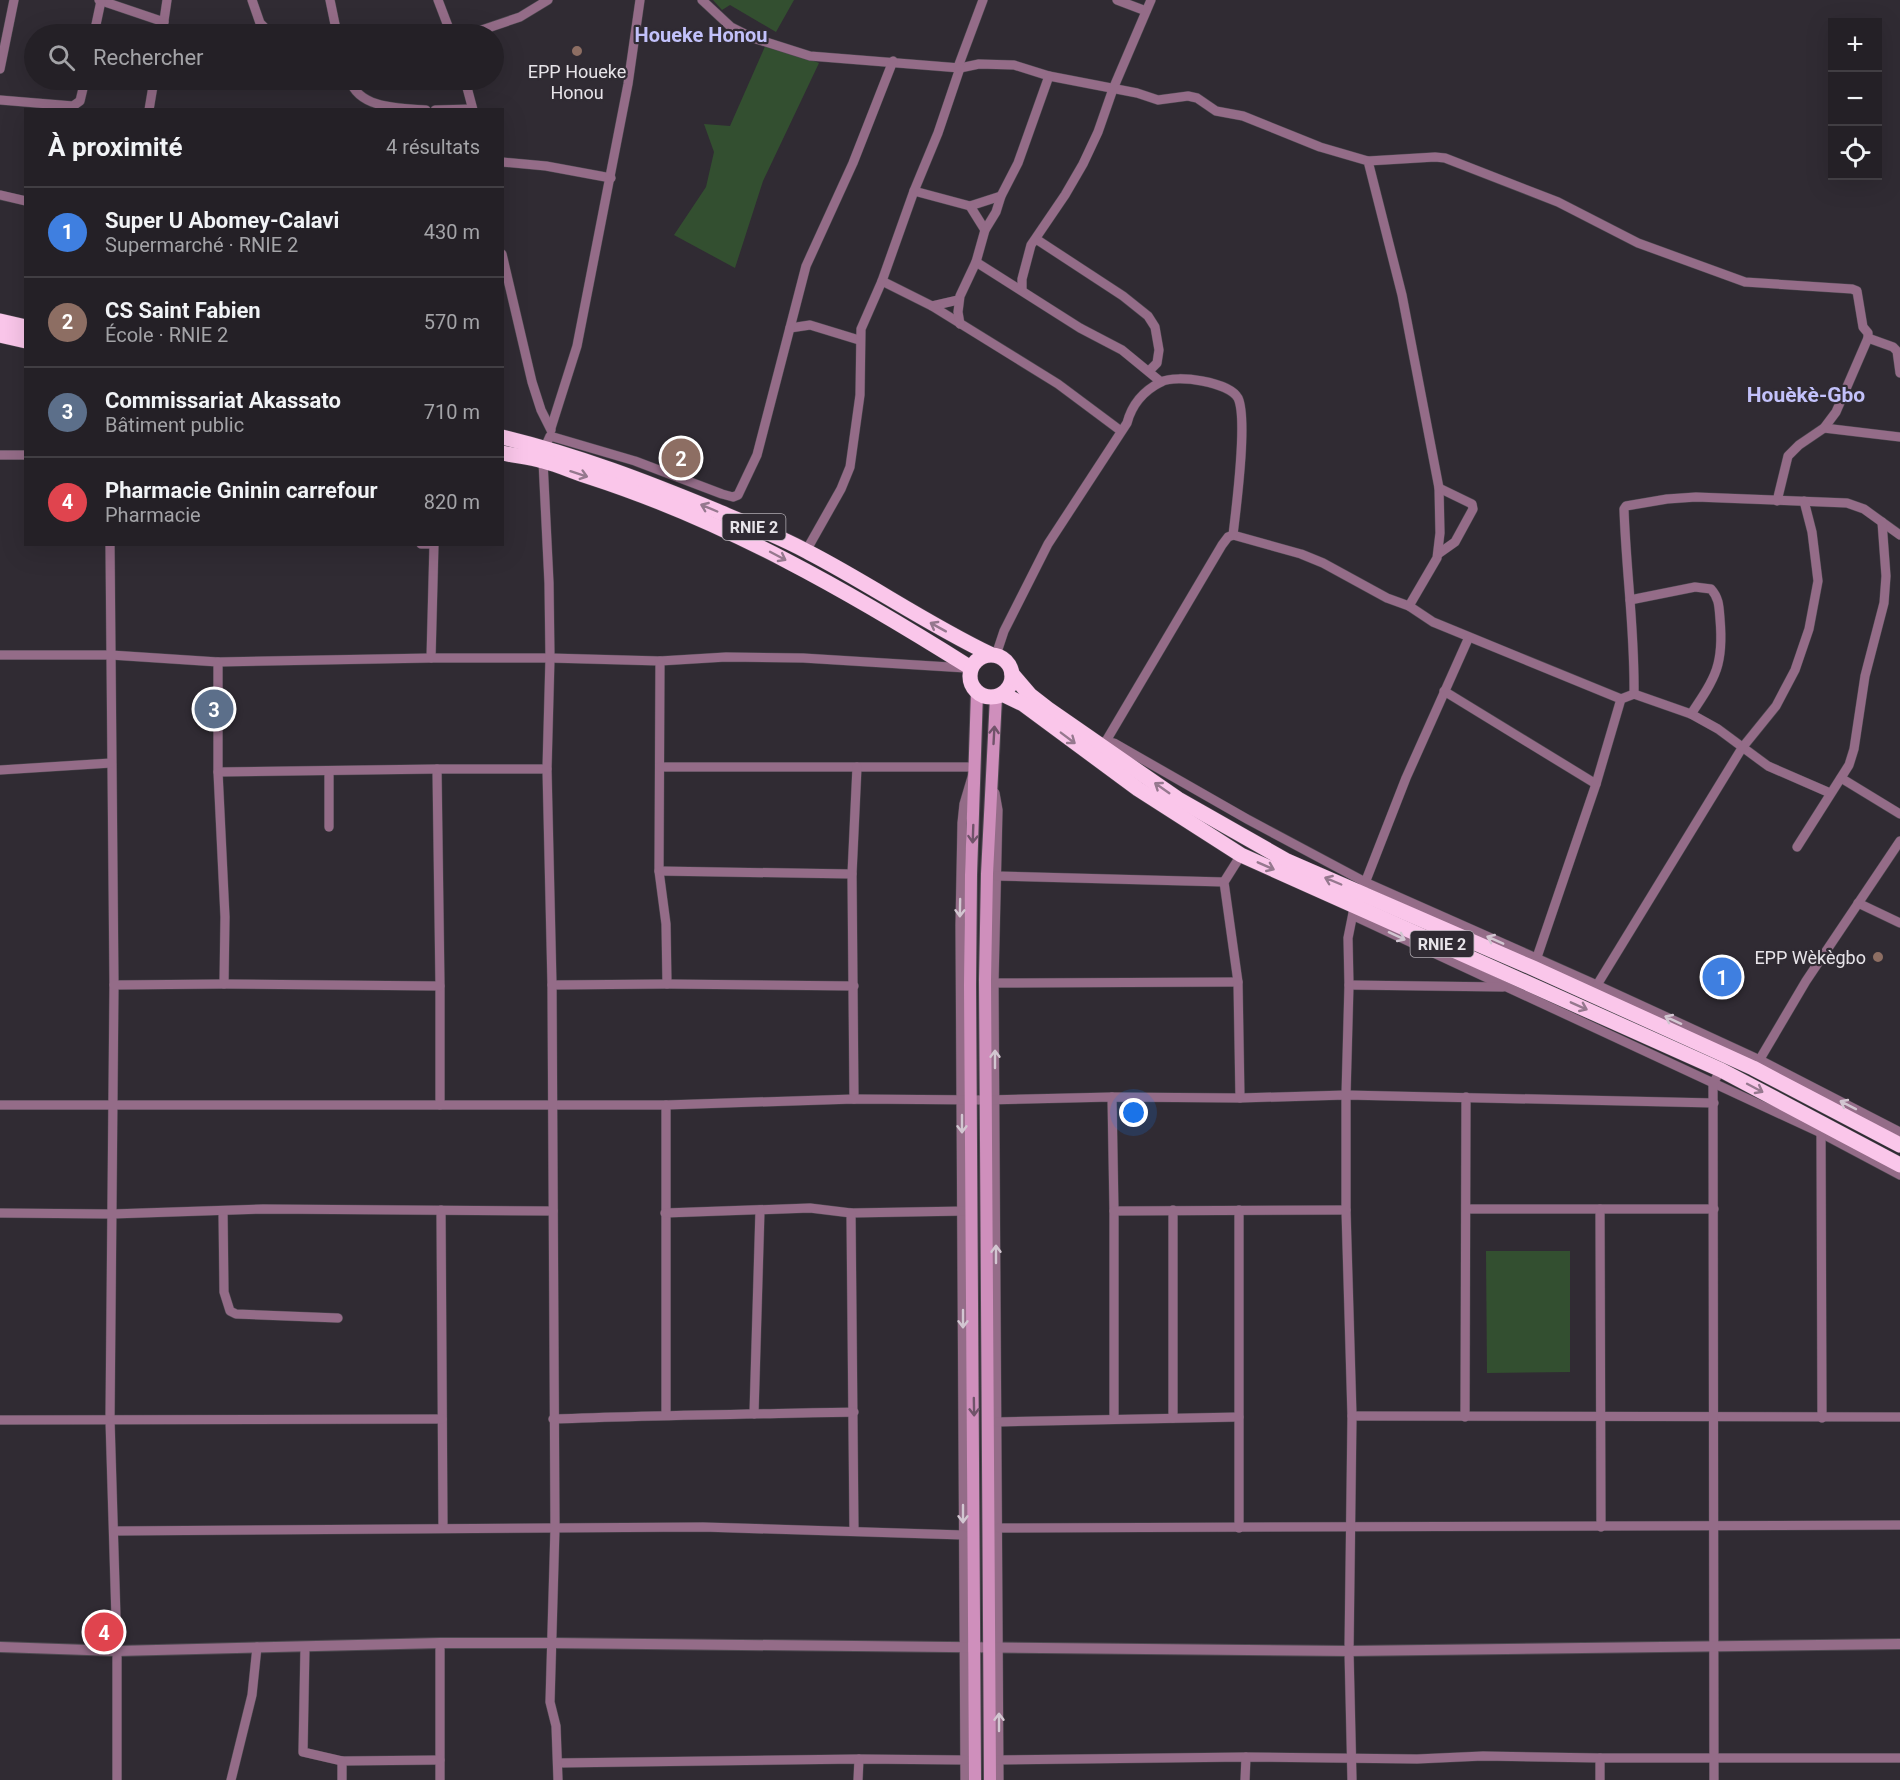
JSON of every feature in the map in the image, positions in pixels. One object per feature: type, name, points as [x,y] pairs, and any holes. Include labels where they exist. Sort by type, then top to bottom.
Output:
[{"type":"highway","points":[[0,321],[24,327]]},
{"type":"highway","points":[[0,336],[24,341]]},
{"type":"highway","name":"RNIE 2","points":[[504,437],[547,443],[742,522],[806,551],[923,619],[1004,659],[1010,666],[1012,674],[1030,695],[1102,742],[1178,799],[1244,837],[1358,898],[1717,1077],[1900,1165]]},
{"type":"highway","name":"RNIE 2","points":[[504,453],[547,443],[657,500],[754,544],[884,613],[971,668]]},
{"type":"highway","points":[[977,692],[970,681],[971,668],[975,661],[993,655]]},
{"type":"highway","points":[[999,695],[1010,686],[1012,674]]},
{"type":"highway","name":"RNIE 2","points":[[977,692],[989,697],[999,695],[1023,704],[1138,789],[1241,855],[1535,963],[1757,1064],[1900,1144]]},
{"type":"main road","points":[[975,1780],[969,1647],[967,1100],[977,692]]},
{"type":"main road","points":[[990,1780],[995,1760],[990,1100],[985,980],[992,767],[999,695]]},
{"type":"street","points":[[0,69],[14,0]]},
{"type":"street","points":[[96,24],[100,1],[164,22],[167,0]]},
{"type":"street","points":[[252,0],[261,24]]},
{"type":"street","points":[[330,0],[334,24]]},
{"type":"street","points":[[438,0],[447,24]]},
{"type":"street","points":[[499,24],[520,17],[548,0]]},
{"type":"street","points":[[547,443],[577,346],[611,178],[640,0]]},
{"type":"street","points":[[702,0],[731,27],[753,38],[810,56],[959,68],[979,64],[1023,67],[1049,76],[1158,100],[1188,96],[1197,98],[1216,111],[1243,116],[1320,147],[1368,161],[1445,158],[1558,202],[1638,243],[1745,282],[1857,291],[1862,322],[1868,338],[1836,412],[1824,428],[1799,445],[1788,456],[1777,501]]},
{"type":"street","points":[[806,551],[841,489],[850,467],[860,395],[859,340],[861,329],[882,281],[914,191],[938,134],[983,0]]},
{"type":"street","points":[[1117,0],[1146,11]]},
{"type":"street","points":[[1022,290],[1026,260],[1036,239],[1083,164],[1151,0]]},
{"type":"street","points":[[547,443],[635,461],[722,494],[733,497],[738,495],[757,456],[801,282],[812,250],[853,163],[893,61]]},
{"type":"street","points":[[960,324],[958,300],[976,262],[985,230],[996,212],[1000,196],[1018,163],[1049,76]]},
{"type":"street","points":[[0,100],[74,106],[80,101],[83,90]]},
{"type":"street","points":[[149,108],[152,90]]},
{"type":"street","points":[[355,90],[361,97],[392,108]]},
{"type":"street","points":[[467,90],[472,108]]},
{"type":"street","points":[[1368,161],[1402,295],[1439,488],[1438,554],[1409,606]]},
{"type":"street","points":[[504,162],[546,166],[611,178]]},
{"type":"street","points":[[914,191],[970,206],[1000,196]]},
{"type":"street","points":[[0,195],[24,201]]},
{"type":"street","points":[[970,206],[985,230]]},
{"type":"street","points":[[1036,239],[1123,296],[1148,316],[1155,327],[1159,350],[1157,363],[1149,370]]},
{"type":"street","points":[[976,262],[1080,328],[1122,350],[1161,382]]},
{"type":"street","points":[[504,263],[532,382],[541,410],[547,443],[550,658],[547,769],[552,985],[555,1528],[550,1702],[556,1726],[558,1780]]},
{"type":"street","points":[[882,281],[932,306],[1058,384],[1121,431]]},
{"type":"street","points":[[932,306],[958,300]]},
{"type":"street","points":[[790,328],[810,325],[859,340]]},
{"type":"street","points":[[1868,338],[1893,347],[1897,351],[1900,368]]},
{"type":"street","points":[[993,655],[1048,544],[1127,423],[1134,403],[1161,382],[1184,379],[1213,384],[1234,393],[1239,401],[1241,451],[1233,535]]},
{"type":"street","points":[[1824,428],[1900,437]]},
{"type":"street","points":[[0,455],[24,455]]},
{"type":"street","points":[[1438,554],[1455,542],[1473,509],[1472,504],[1439,488]]},
{"type":"street","points":[[1634,694],[1635,654],[1625,533],[1624,509],[1626,507],[1696,497],[1847,503],[1864,509],[1900,534]]},
{"type":"street","points":[[1597,985],[1742,748],[1776,706],[1795,670],[1809,629],[1818,581],[1812,532],[1804,501]]},
{"type":"street","points":[[1797,847],[1849,765],[1854,749],[1865,676],[1884,603],[1886,576],[1882,522]]},
{"type":"street","points":[[1102,742],[1222,545],[1228,537],[1233,535],[1301,554],[1323,563],[1387,598],[1409,606],[1433,622],[1621,699],[1634,694],[1691,714],[1718,729],[1768,766],[1830,793]]},
{"type":"street","points":[[110,546],[114,985],[110,1420],[115,1531],[117,1780]]},
{"type":"street","points":[[431,658],[434,546]]},
{"type":"street","points":[[1630,600],[1695,587],[1711,588],[1718,597],[1722,638],[1720,659],[1713,682],[1691,714]]},
{"type":"street","points":[[1352,1780],[1348,1651],[1352,1416],[1346,1210],[1348,931],[1358,898],[1406,778],[1469,637]]},
{"type":"street","points":[[0,655],[111,655],[218,662],[431,658],[660,661],[726,657],[803,658],[971,668]]},
{"type":"street","points":[[660,661],[659,871],[666,924],[668,984]]},
{"type":"street","points":[[218,662],[218,772],[225,917],[224,984]]},
{"type":"street","points":[[1444,691],[1596,784]]},
{"type":"street","points":[[1621,699],[1596,784],[1535,963],[1597,985],[1900,1132]]},
{"type":"street","points":[[0,770],[111,763]]},
{"type":"street","points":[[660,767],[975,767]]},
{"type":"street","points":[[854,1099],[852,874],[857,767]]},
{"type":"street","points":[[992,767],[998,810],[990,1100],[999,1528],[994,1648]]},
{"type":"street","points":[[437,769],[440,1105]]},
{"type":"street","points":[[218,772],[547,769]]},
{"type":"street","points":[[328,827],[329,771]]},
{"type":"street","points":[[1841,778],[1900,814]]},
{"type":"street","points":[[1757,1064],[1806,981],[1900,841]]},
{"type":"street","points":[[1240,1098],[1239,982],[1224,882],[1241,855]]},
{"type":"street","points":[[659,871],[852,874]]},
{"type":"street","points":[[996,876],[1224,882]]},
{"type":"street","points":[[1358,898],[1357,918],[1717,1077],[1900,1175]]},
{"type":"street","points":[[1858,903],[1900,923]]},
{"type":"street","points":[[994,983],[1239,982]]},
{"type":"street","points":[[1349,984],[1509,987]]},
{"type":"street","points":[[114,985],[440,987]]},
{"type":"street","points":[[552,985],[854,986]]},
{"type":"street","points":[[1714,1780],[1713,1102],[1717,1077]]},
{"type":"street","points":[[0,1105],[666,1105],[854,1099],[1240,1098],[1346,1095],[1713,1102]]},
{"type":"street","points":[[1112,1097],[1114,1419]]},
{"type":"street","points":[[1465,1417],[1467,1097]]},
{"type":"street","points":[[666,1105],[666,1414]]},
{"type":"street","points":[[1821,1133],[1822,1418]]},
{"type":"street","points":[[665,1213],[810,1208],[851,1213],[967,1211],[963,1535],[969,1647],[965,1780]]},
{"type":"street","points":[[0,1213],[112,1214],[263,1209],[553,1211]]},
{"type":"street","points":[[1467,1209],[1714,1209]]},
{"type":"street","points":[[1600,1209],[1601,1527]]},
{"type":"street","points":[[441,1210],[443,1528]]},
{"type":"street","points":[[754,1414],[760,1210]]},
{"type":"street","points":[[1173,1210],[1173,1418]]},
{"type":"street","points":[[1239,1210],[1239,1528]]},
{"type":"street","points":[[1114,1211],[1346,1210]]},
{"type":"street","points":[[223,1211],[224,1292],[230,1311],[236,1314],[338,1318]]},
{"type":"street","points":[[851,1213],[854,1531]]},
{"type":"street","points":[[553,1419],[666,1414],[854,1412]]},
{"type":"street","points":[[1352,1416],[1900,1417]]},
{"type":"street","points":[[997,1422],[1239,1417]]},
{"type":"street","points":[[0,1420],[442,1419]]},
{"type":"street","points":[[999,1528],[1900,1525]]},
{"type":"street","points":[[115,1531],[703,1527],[963,1535]]},
{"type":"street","points":[[0,1647],[117,1651],[440,1643],[551,1643],[1348,1651],[1900,1644]]},
{"type":"street","points":[[440,1643],[440,1780]]},
{"type":"street","points":[[231,1780],[252,1695],[257,1647]]},
{"type":"street","points":[[305,1647],[303,1752],[342,1761],[440,1760]]},
{"type":"street","points":[[999,1780],[995,1760],[1246,1757],[1418,1759],[1484,1756],[1714,1759],[1900,1758]]},
{"type":"street","points":[[1245,1780],[1246,1757]]},
{"type":"street","points":[[1600,1758],[1600,1780]]},
{"type":"street","points":[[858,1780],[859,1759]]},
{"type":"street","points":[[558,1763],[965,1760]]},
{"type":"street","points":[[342,1761],[342,1780]]},
{"type":"green space","points":[[713,0],[794,0],[776,32],[730,5],[722,10]]},
{"type":"green space","points":[[767,42],[819,63],[763,181],[735,268],[674,235],[706,187],[714,152],[704,124],[730,126]]},
{"type":"green space","points":[[1486,1251],[1570,1251],[1570,1372],[1487,1373]]},
{"type":"place","name":"EPP Houeke Honou","points":[[577,51]]},
{"type":"place","name":"CS Saint Fabien","points":[[681,458]]},
{"type":"place","name":"Commissariat Akassato","points":[[214,709]]},
{"type":"place","name":"EPP Wèkègbo","points":[[1878,957]]},
{"type":"place","name":"Super U Abomey-Calavi","points":[[1722,977]]},
{"type":"place","name":"Pharmacie Gninin carrefour","points":[[104,1632]]},
{"type":"district","name":"Houeke Honou","points":[[701,35]]},
{"type":"district","name":"Houèkè-Gbo","points":[[1806,395]]}]
